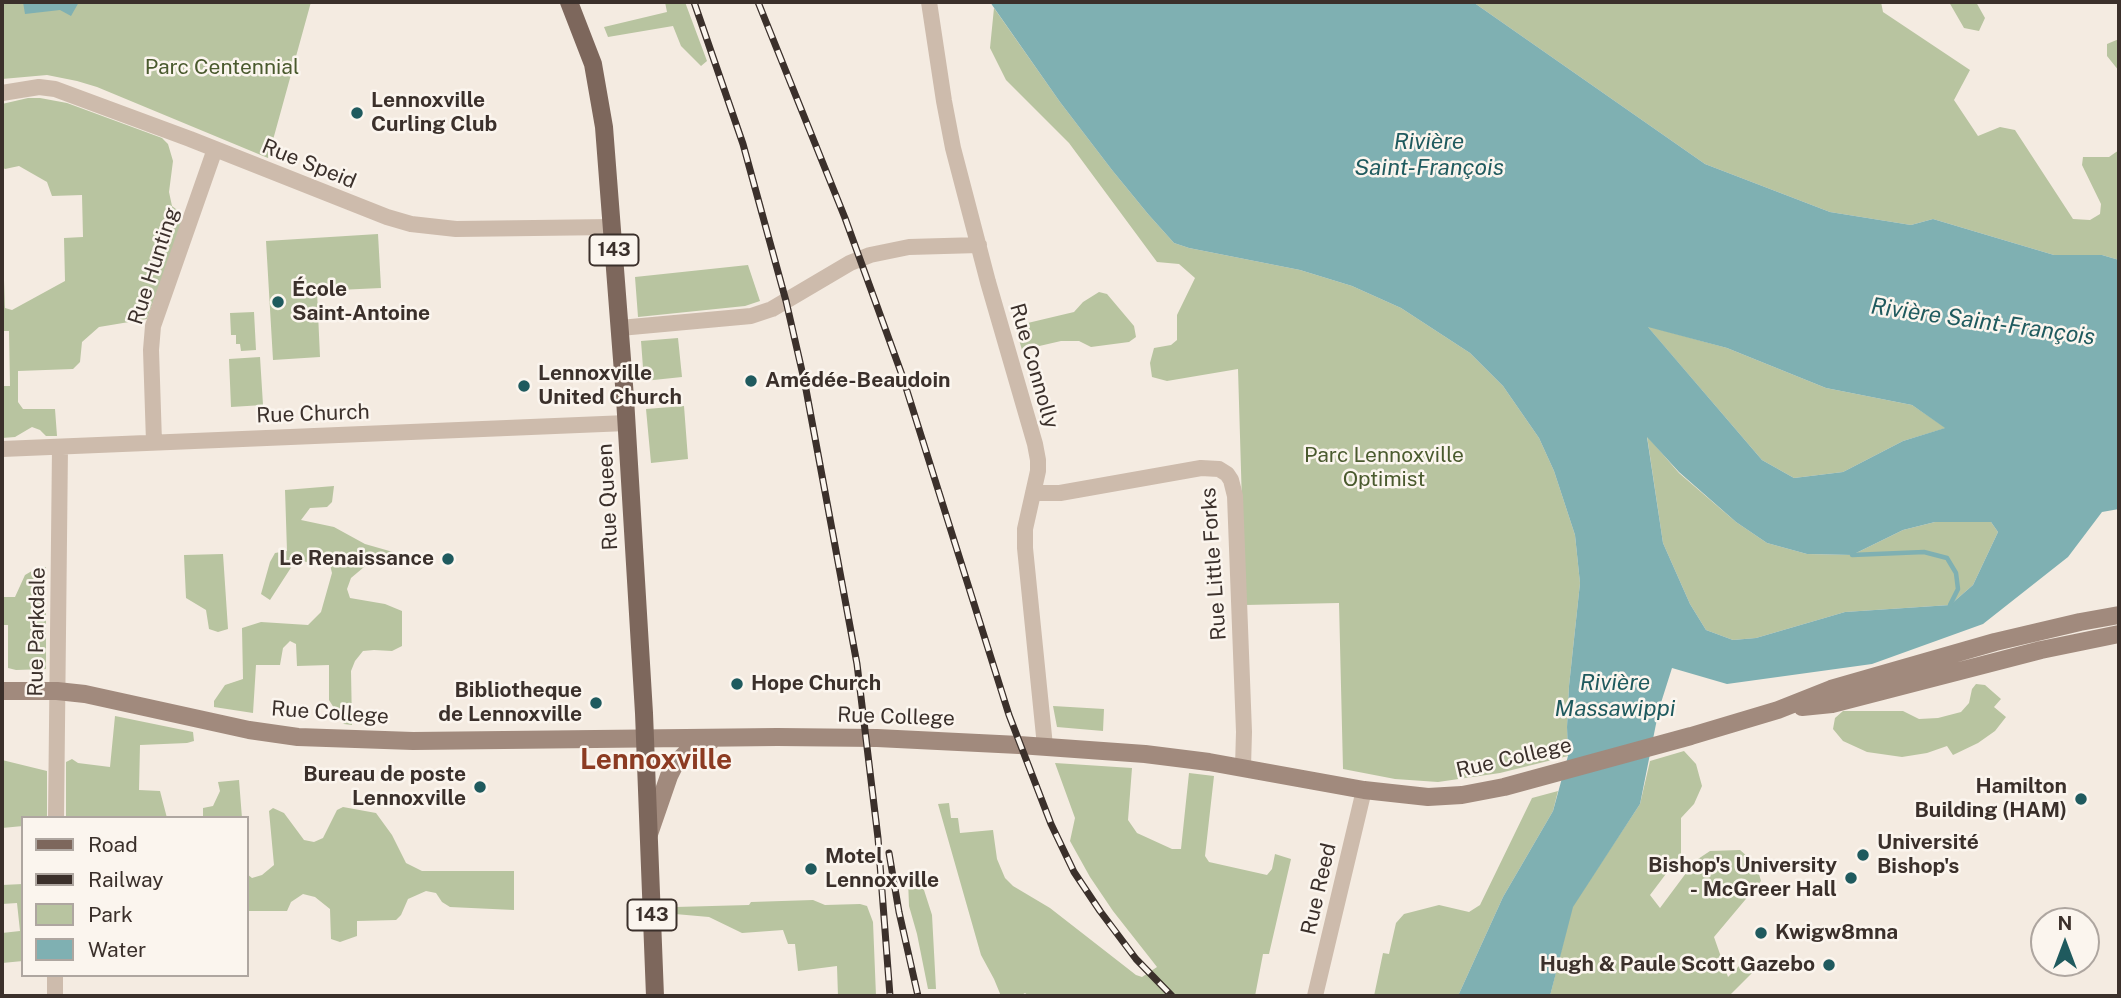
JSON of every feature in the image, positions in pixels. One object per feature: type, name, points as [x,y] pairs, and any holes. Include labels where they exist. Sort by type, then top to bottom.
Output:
[{"type":"main road","name":"Rue Queen","points":[[569,2],[587,47],[598,85],[604,127],[627,424],[645,739],[655,996]]},
{"type":"main road","name":"Rue College","points":[[2,691],[85,694],[249,730],[298,737],[413,741],[724,736],[867,738],[1045,746],[1243,766],[1409,796],[1462,795],[1504,787],[1675,740],[1778,710],[1830,689],[1994,642],[2119,615]]},
{"type":"main road","name":"Rue College","points":[[1778,710],[1832,704],[2041,650],[2119,634]]},
{"type":"main road","points":[[649,834],[675,764],[694,748],[724,736]]},
{"type":"street","name":"Rue Connolly","points":[[929,2],[948,123],[988,282],[1035,444],[1038,471],[1025,529],[1024,548],[1045,746]]},
{"type":"street","name":"Rue Speid","points":[[2,93],[39,87],[55,89],[387,217],[426,227],[612,227]]},
{"type":"street","name":"Rue Hunting","points":[[154,442],[151,350],[153,326],[215,149]]},
{"type":"street","points":[[620,328],[751,316],[772,309],[850,263],[870,255],[909,247],[979,245]]},
{"type":"street","name":"Rue Church","points":[[2,449],[627,424]]},
{"type":"street","name":"Rue Parkdale","points":[[56,816],[60,447]]},
{"type":"street","name":"Rue Little Forks","points":[[1033,493],[1060,493],[1201,468],[1219,469],[1227,474],[1235,496],[1243,766]]},
{"type":"street","name":"Rue Reed","points":[[1315,996],[1364,790]]},
{"type":"street","points":[[55,977],[55,996]]},
{"type":"green space","name":"Parc Centennial","points":[[2,2],[311,2],[268,158],[77,81],[47,75],[2,79]]},
{"type":"green space","points":[[665,2],[685,2],[707,61],[701,66],[681,46],[673,26],[608,37],[604,27],[667,12]]},
{"type":"green space","points":[[1473,2],[1881,2],[1883,12],[1970,70],[1954,100],[1978,136],[2000,127],[2015,130],[2073,219],[2090,220],[2100,214],[2101,204],[2082,165],[2083,157],[2109,157],[2119,150],[2119,260],[2102,255],[2054,255],[1933,219],[1911,225],[1830,212],[1705,164]]},
{"type":"green space","points":[[1949,2],[1976,2],[1985,18],[1979,31],[1964,28]]},
{"type":"green space","name":"Parc Lennoxville Optimist","points":[[994,8],[1112,170],[1174,243],[1300,270],[1352,286],[1401,308],[1470,353],[1503,386],[1539,438],[1554,471],[1575,535],[1580,583],[1569,686],[1568,756],[1500,773],[1438,782],[1395,779],[1343,769],[1339,603],[1245,605],[1238,369],[1167,381],[1152,377],[1150,363],[1154,348],[1171,345],[1177,340],[1177,315],[1195,278],[1179,264],[1157,262],[1069,143],[1006,80],[990,48]]},
{"type":"green space","points":[[2119,39],[2119,71],[2107,56],[2107,44]]},
{"type":"green space","points":[[28,98],[67,103],[162,138],[168,144],[173,161],[169,192],[172,206],[185,216],[147,319],[99,327],[82,342],[80,362],[73,369],[18,371],[18,402],[23,409],[55,409],[57,436],[46,436],[32,427],[15,437],[2,438],[2,386],[10,386],[9,331],[2,331],[2,225],[5,308],[12,310],[65,281],[64,238],[83,237],[82,195],[52,196],[47,182],[19,166],[5,169],[2,167],[2,104]]},
{"type":"green space","points":[[378,234],[381,288],[317,291],[320,357],[273,360],[266,241]]},
{"type":"green space","points":[[748,265],[760,301],[745,306],[638,317],[635,277]]},
{"type":"green space","points":[[1099,292],[1107,294],[1134,326],[1136,337],[1129,342],[1091,347],[1079,341],[1061,341],[1022,350],[1015,326],[1074,312],[1083,302]]},
{"type":"green space","points":[[254,312],[256,350],[241,351],[240,344],[236,344],[236,335],[231,335],[230,313]]},
{"type":"green space","points":[[1647,326],[1727,348],[1826,388],[1912,405],[1946,428],[1903,441],[1843,472],[1794,478],[1762,460]]},
{"type":"green space","points":[[678,338],[682,377],[644,381],[641,341]]},
{"type":"green space","points":[[260,357],[263,405],[231,407],[229,359]]},
{"type":"green space","points":[[684,406],[688,459],[651,463],[646,409]]},
{"type":"green space","points":[[1647,436],[1679,473],[1736,522],[1767,543],[1807,554],[1852,555],[1903,530],[1935,522],[1991,522],[1998,532],[1973,585],[1950,605],[1845,612],[1756,638],[1733,640],[1706,630],[1690,604],[1663,543]]},
{"type":"green space","points":[[334,486],[332,502],[327,507],[310,508],[301,520],[334,527],[365,544],[393,552],[388,559],[370,562],[351,578],[347,589],[350,598],[385,604],[402,611],[402,646],[392,651],[363,651],[355,661],[351,671],[352,725],[344,724],[329,700],[329,665],[297,666],[296,644],[290,641],[283,648],[280,665],[256,665],[253,713],[214,707],[214,701],[225,685],[243,679],[242,628],[261,622],[308,625],[321,612],[332,573],[330,565],[300,561],[294,563],[270,600],[261,594],[275,553],[287,551],[285,490]]},
{"type":"green space","points":[[223,554],[228,629],[218,632],[209,629],[206,610],[186,598],[184,555]]},
{"type":"green space","points":[[46,567],[46,669],[8,668],[8,625],[2,625],[2,597],[15,597],[25,575],[37,568]]},
{"type":"green space","points":[[1976,684],[1985,685],[2001,699],[1994,707],[2006,717],[1995,731],[1953,755],[1947,746],[1902,757],[1867,752],[1843,741],[1833,729],[1835,718],[1843,711],[1903,711],[1919,719],[1938,718],[1961,712],[1969,703]]},
{"type":"green space","points":[[1053,706],[1104,709],[1103,731],[1057,727]]},
{"type":"green space","points":[[115,716],[193,732],[194,741],[187,743],[140,745],[139,790],[160,791],[166,816],[66,816],[66,762],[72,759],[78,763],[110,767]]},
{"type":"green space","points":[[1684,751],[1696,764],[1702,786],[1694,804],[1681,818],[1681,854],[1650,895],[1660,908],[1695,861],[1710,851],[1740,850],[1756,864],[1761,881],[1714,937],[1728,977],[1750,955],[1762,963],[1729,996],[1550,996],[1572,907],[1640,804],[1650,761]]},
{"type":"green space","points":[[2,760],[47,771],[47,816],[21,816],[21,826],[2,828]]},
{"type":"green space","points":[[1055,763],[1132,768],[1128,820],[1137,833],[1172,849],[1181,849],[1189,773],[1214,776],[1205,856],[1209,862],[1267,875],[1272,869],[1275,854],[1291,859],[1269,954],[1263,954],[1255,996],[1029,996],[1025,993],[1020,996],[1001,996],[981,955],[938,804],[949,803],[951,818],[958,818],[960,833],[993,830],[997,859],[1005,878],[1013,886],[1050,908],[1136,975],[1142,977],[1157,967],[1113,911],[1070,841],[1075,818]]},
{"type":"green space","points":[[239,780],[242,816],[203,816],[203,808],[213,806],[220,791],[218,782]]},
{"type":"green space","points":[[1558,791],[1553,811],[1503,897],[1458,996],[1374,996],[1383,953],[1389,954],[1396,923],[1404,914],[1439,905],[1469,912],[1480,905],[1532,798]]},
{"type":"green space","points":[[343,807],[376,813],[392,835],[406,863],[422,871],[514,871],[514,910],[450,907],[442,902],[436,893],[426,891],[408,899],[396,920],[357,921],[357,936],[340,942],[331,939],[330,909],[315,897],[303,894],[291,902],[287,911],[248,911],[248,875],[252,878],[262,875],[274,865],[269,811],[273,808],[284,813],[304,840],[314,842],[323,838],[337,810]]},
{"type":"green space","points":[[908,879],[924,890],[932,915],[936,989],[928,989],[909,906]]},
{"type":"green space","points":[[21,884],[21,961],[2,963],[2,933],[20,931],[17,903],[2,904],[2,885]]},
{"type":"green space","points":[[813,900],[825,905],[867,906],[873,922],[876,996],[838,996],[837,966],[798,971],[795,944],[788,944],[783,930],[742,933],[709,917],[675,914],[675,907]]},
{"type":"water","points":[[23,2],[79,2],[71,16],[60,10],[25,14]]},
{"type":"water","name":"Rivière Saint-François","points":[[990,2],[1473,2],[1705,164],[1830,212],[1911,225],[1933,219],[2054,255],[2102,255],[2119,260],[2119,509],[2102,512],[2068,557],[1983,624],[1872,664],[1727,684],[1672,668],[1659,709],[1640,804],[1573,907],[1550,996],[1458,996],[1503,897],[1553,811],[1568,756],[1569,686],[1580,583],[1575,535],[1554,471],[1539,438],[1503,386],[1470,353],[1401,308],[1352,286],[1300,270],[1174,243],[1112,170],[1060,102]],"holes":[[[1648,327],[1727,348],[1826,388],[1912,405],[1945,428],[1903,441],[1843,472],[1794,478],[1762,460]],[[1647,437],[1679,472],[1736,522],[1767,543],[1807,554],[1852,555],[1903,530],[1935,522],[1991,522],[1998,532],[1973,585],[1950,605],[1845,612],[1756,638],[1733,640],[1706,630],[1690,604],[1663,543]]]},
{"type":"waterway","points":[[1852,555],[1924,552],[1947,558],[1956,573],[1958,589],[1950,605]]},
{"type":"railway","points":[[694,2],[743,144],[786,301],[805,384],[857,664],[878,838],[890,996]]},
{"type":"railway","points":[[758,2],[845,218],[902,375],[1009,715],[1051,824],[1074,872],[1100,911],[1136,959],[1172,996]]},
{"type":"railway","points":[[889,853],[918,996]]},
{"type":"place","name":"Lennoxville Curling Club","points":[[357,113]]},
{"type":"place","name":"École Saint-Antoine","points":[[278,302]]},
{"type":"place","name":"Amédée-Beaudoin","points":[[751,381]]},
{"type":"place","name":"Lennoxville United Church","points":[[524,386]]},
{"type":"place","name":"Le Renaissance","points":[[448,559]]},
{"type":"place","name":"Hope Church","points":[[737,684]]},
{"type":"place","name":"Bibliotheque de Lennoxville","points":[[596,703]]},
{"type":"place","name":"Bureau de poste Lennoxville","points":[[480,787]]},
{"type":"place","name":"Hamilton Building (HAM)","points":[[2081,799]]},
{"type":"place","name":"Université Bishop's","points":[[1863,855]]},
{"type":"place","name":"Motel Lennoxville","points":[[811,869]]},
{"type":"place","name":"Bishop's University - McGreer Hall","points":[[1851,878]]},
{"type":"place","name":"Kwigw8mna","points":[[1761,933]]},
{"type":"place","name":"Hugh & Paule Scott Gazebo","points":[[1829,965]]},
{"type":"district","name":"Lennoxville","points":[[656,760]]},
{"type":"water label","name":"Rivière Massawippi","points":[[1615,696]]}]
